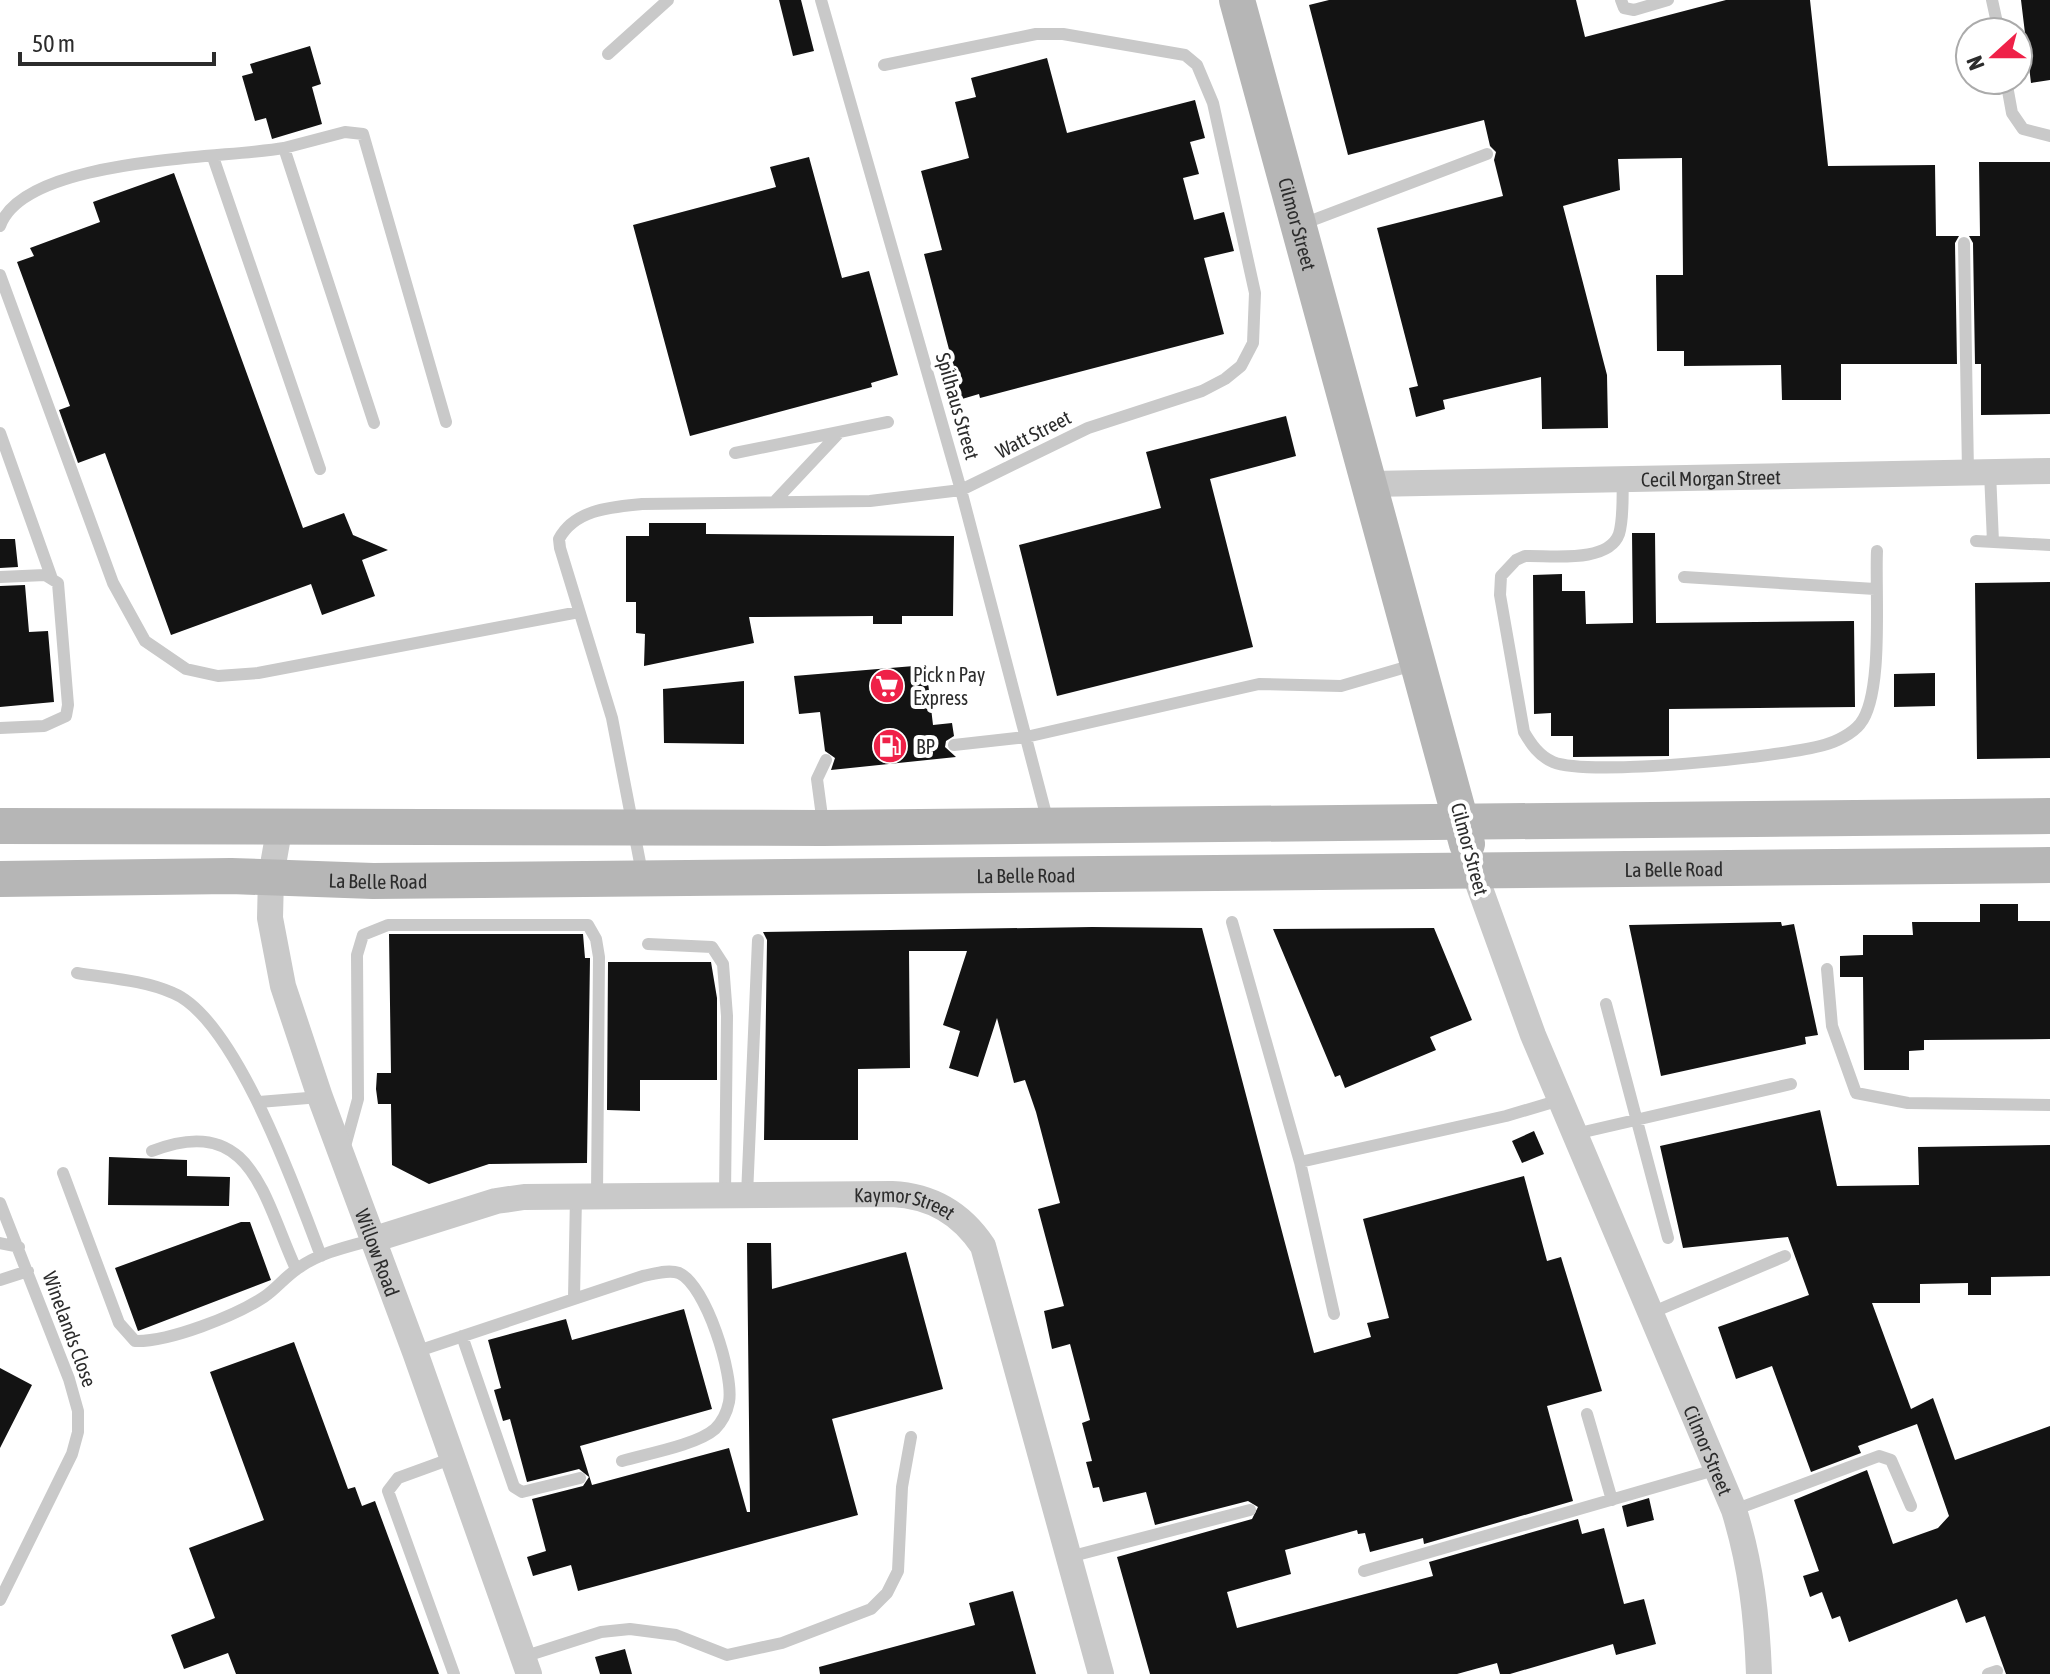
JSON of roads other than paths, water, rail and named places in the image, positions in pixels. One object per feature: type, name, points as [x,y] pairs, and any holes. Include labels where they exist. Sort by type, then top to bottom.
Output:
[{"type":"main road","name":"Cilmor Street","points":[[1237,0],[1474,872]]},
{"type":"main road","points":[[0,826],[823,828],[2050,816]]},
{"type":"main road","name":"La Belle Road","points":[[0,879],[271,876],[373,881],[642,876],[1474,872],[2050,865]]},
{"type":"street","name":"Cecil Morgan Street","points":[[1371,484],[2050,471]]},
{"type":"street","name":"Willow Road","points":[[280,825],[271,876],[275,953],[320,1097],[526,1665]]},
{"type":"street","name":"Cilmor Street","points":[[1474,872],[1508,973],[1734,1510],[1749,1558],[1755,1598],[1759,1674]]},
{"type":"street","name":"Kaymor Street","points":[[372,1240],[496,1201],[586,1196],[914,1195],[956,1214],[983,1246],[1101,1674]]},
{"type":"lane","points":[[608,54],[668,0]]},
{"type":"lane","name":"Spilhaus Street","points":[[821,0],[961,490],[1049,825]]},
{"type":"lane","points":[[1621,0],[1624,8],[1634,10],[1668,0]]},
{"type":"lane","name":"Watt Street","points":[[642,876],[635,826],[612,718],[559,539],[570,524],[585,515],[642,504],[870,501],[961,490],[1102,422],[1202,391],[1241,366],[1253,343],[1255,293],[1246,239],[1209,91],[1197,65],[1185,55],[1063,34],[1036,34],[884,65]]},
{"type":"lane","points":[[2009,96],[2012,113],[2023,129],[2050,136]]},
{"type":"lane","points":[[0,226],[4,214],[17,201],[62,181],[154,160],[184,156],[213,157],[284,148],[345,132],[363,134],[446,422]]},
{"type":"lane","points":[[284,148],[374,423]]},
{"type":"lane","points":[[1297,226],[1487,154]]},
{"type":"lane","points":[[213,157],[320,469]]},
{"type":"lane","points":[[1964,243],[1979,472],[1993,542]]},
{"type":"lane","points":[[0,275],[113,583],[145,641],[186,669],[218,676],[258,673],[579,612]]},
{"type":"lane","points":[[735,453],[888,422]]},
{"type":"lane","points":[[0,433],[51,576],[58,583],[62,600],[68,705],[66,716],[44,726],[0,728]]},
{"type":"lane","points":[[776,500],[838,434]]},
{"type":"lane","points":[[1623,478],[1619,532],[1603,551],[1525,556],[1516,560],[1501,576],[1500,595],[1524,732],[1531,745],[1552,761],[1571,767],[1675,765],[1824,745],[1859,726],[1869,710],[1875,681],[1877,551]]},
{"type":"lane","points":[[1976,541],[2050,545]]},
{"type":"lane","points":[[0,577],[51,576]]},
{"type":"lane","points":[[1684,577],[1875,589]]},
{"type":"lane","points":[[954,745],[1026,737],[1259,684],[1341,686],[1419,663]]},
{"type":"lane","points":[[823,828],[817,779],[826,760]]},
{"type":"lane","points":[[1232,922],[1300,1162],[1334,1314]]},
{"type":"lane","points":[[342,1157],[358,1099],[357,955],[363,935],[388,925],[588,925],[593,932],[599,957],[586,1196],[574,1298]]},
{"type":"lane","points":[[736,1195],[758,940]]},
{"type":"lane","points":[[648,944],[712,947],[723,964],[736,1195]]},
{"type":"lane","points":[[1827,969],[1832,1026],[1856,1093],[1908,1103],[2050,1105]]},
{"type":"lane","points":[[77,973],[174,993],[195,1006],[259,1102],[321,1256]]},
{"type":"lane","points":[[1606,1004],[1668,1238]]},
{"type":"lane","points":[[1575,1134],[1791,1084]]},
{"type":"lane","points":[[259,1102],[320,1097]]},
{"type":"lane","points":[[1300,1162],[1506,1116],[1560,1100]]},
{"type":"lane","points":[[152,1151],[197,1138],[213,1141],[241,1157],[296,1269]]},
{"type":"lane","points":[[63,1173],[119,1323],[135,1341],[147,1342],[247,1307],[296,1269],[321,1256],[372,1240]]},
{"type":"lane","name":"Winelands Close","points":[[0,1203],[69,1379],[78,1411],[78,1432],[72,1454],[0,1600]]},
{"type":"lane","points":[[0,1243],[19,1247]]},
{"type":"lane","points":[[1651,1313],[1785,1256]]},
{"type":"lane","points":[[0,1280],[28,1271]]},
{"type":"lane","points":[[415,1352],[643,1276],[668,1271],[680,1274],[702,1299],[718,1340],[729,1400],[722,1421],[704,1437],[622,1461]]},
{"type":"lane","points":[[462,1336],[514,1487],[522,1492],[580,1478]]},
{"type":"lane","points":[[1587,1414],[1612,1500]]},
{"type":"lane","points":[[526,1665],[601,1632],[630,1629],[676,1635],[727,1655],[782,1643],[871,1609],[887,1593],[898,1571],[902,1487],[911,1437]]},
{"type":"lane","points":[[1734,1510],[1879,1456],[1891,1460],[1911,1506]]},
{"type":"lane","points":[[453,1458],[398,1478],[388,1491],[454,1674]]},
{"type":"lane","points":[[1364,1571],[1718,1469]]},
{"type":"lane","points":[[1069,1557],[1250,1510]]},
{"type":"place","name":"Pick n Pay Express","points":[[887,686]]},
{"type":"place","name":"BP","points":[[890,746]]}]
